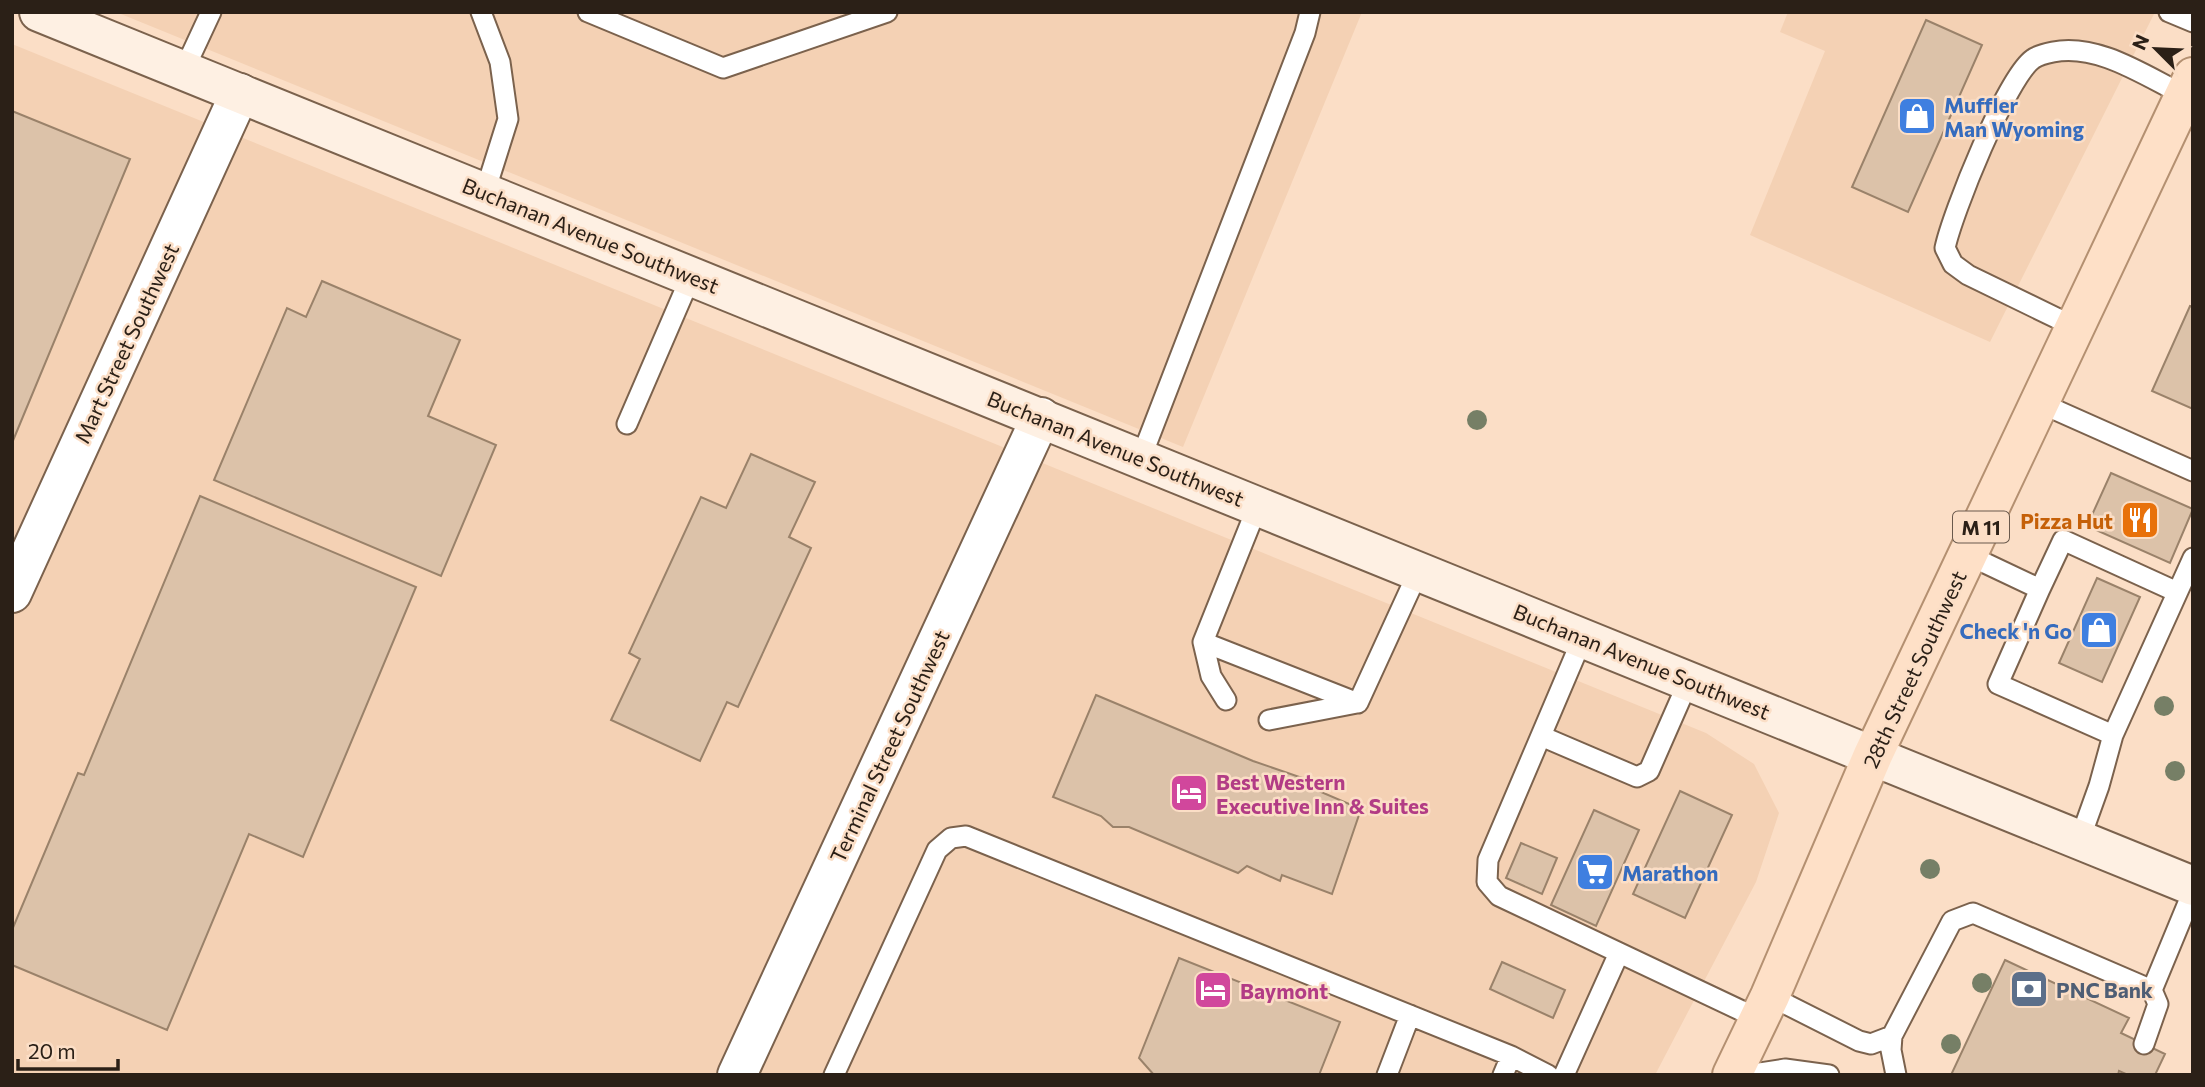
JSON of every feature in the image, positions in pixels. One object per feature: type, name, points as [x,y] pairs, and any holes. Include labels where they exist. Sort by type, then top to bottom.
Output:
[{"type":"main road","name":"28th Street Southwest","points":[[1732,1075],[1765,1007],[1873,755],[2189,86]]},
{"type":"street","name":"Buchanan Avenue Southwest","points":[[39,12],[2193,886]]},
{"type":"street","name":"Mart Street Southwest","points":[[12,593],[240,93]]},
{"type":"street","name":"Terminal Street Southwest","points":[[737,1075],[1041,417]]},
{"type":"lane","points":[[184,70],[211,12]]},
{"type":"lane","points":[[481,12],[500,62],[508,119],[485,192]]},
{"type":"lane","points":[[588,12],[723,68],[887,12]]},
{"type":"lane","points":[[1140,458],[1305,33],[1310,12]]},
{"type":"lane","points":[[2169,12],[2193,22]]},
{"type":"lane","points":[[2075,327],[1968,275],[1952,264],[1945,248],[1954,218],[1987,136],[2015,80],[2032,59],[2053,51],[2101,55],[2189,86]]},
{"type":"lane","points":[[626,424],[691,276]]},
{"type":"lane","points":[[2040,403],[2193,471]]},
{"type":"lane","points":[[1226,701],[1211,676],[1203,642],[1258,505]]},
{"type":"lane","points":[[2113,735],[1998,684],[2040,589],[2063,540],[2177,592]]},
{"type":"lane","points":[[1968,555],[2040,589]]},
{"type":"lane","points":[[2080,839],[2113,735],[2193,558]]},
{"type":"lane","points":[[1358,703],[1419,570]]},
{"type":"lane","points":[[1583,637],[1488,860],[1487,882],[1499,896],[1619,953],[1858,1041],[1871,1044],[1892,1036]]},
{"type":"lane","points":[[1203,642],[1358,703]]},
{"type":"lane","points":[[1541,736],[1637,778],[1649,771],[1689,680]]},
{"type":"lane","points":[[1269,720],[1358,703]]},
{"type":"lane","points":[[834,1075],[937,850],[951,838],[966,836],[1511,1056],[1548,1075]]},
{"type":"lane","points":[[2144,1044],[2158,1004],[2152,989],[2193,891]]},
{"type":"lane","points":[[1896,1075],[1891,1050],[1892,1036],[1952,921],[1973,913],[2152,989]]},
{"type":"lane","points":[[1564,1075],[1619,953]]},
{"type":"lane","points":[[1387,1075],[1410,1015]]},
{"type":"lane","points":[[1503,1075],[1511,1056]]},
{"type":"lane","points":[[1747,1075],[1786,1069],[1829,1075]]},
{"type":"shaded area","points":[[116,12],[1362,12],[1183,447]]},
{"type":"shaded area","points":[[1788,12],[2155,12],[1990,342],[1750,235],[1825,51],[1780,32]]},
{"type":"shaded area","points":[[12,44],[1706,733],[1754,764],[1779,813],[1756,882],[1655,1075],[12,1075]]},
{"type":"building","name":"Muffler Man Wyoming","points":[[1926,20],[1982,45],[1908,212],[1852,187]]},
{"type":"building","points":[[12,111],[130,159],[12,443]]},
{"type":"building","points":[[322,281],[460,340],[428,416],[496,445],[441,576],[214,480],[287,308],[306,317]]},
{"type":"building","points":[[2190,306],[2193,307],[2193,409],[2152,391]]},
{"type":"building","points":[[751,454],[815,482],[789,537],[811,548],[738,707],[727,702],[700,761],[611,720],[640,659],[629,653],[701,497],[726,508]]},
{"type":"building","name":"Pizza Hut","points":[[2111,473],[2193,509],[2170,563],[2087,526]]},
{"type":"building","points":[[200,496],[416,587],[303,857],[249,834],[167,1030],[12,965],[12,930],[78,773],[84,775]]},
{"type":"building","name":"Check 'n Go","points":[[2097,578],[2140,597],[2102,682],[2059,663]]},
{"type":"building","name":"Best Western Executive Inn & Suites","points":[[1096,695],[1253,761],[1317,783],[1314,789],[1361,809],[1332,894],[1282,875],[1280,881],[1247,866],[1238,873],[1129,827],[1113,827],[1101,816],[1053,797]]},
{"type":"building","points":[[1680,791],[1732,815],[1685,918],[1633,894]]},
{"type":"building","points":[[1594,810],[1639,830],[1596,926],[1551,905]]},
{"type":"building","points":[[1521,843],[1557,858],[1542,894],[1506,878]]},
{"type":"building","name":"Baymont","points":[[1179,958],[1340,1022],[1319,1075],[1154,1075],[1139,1058]]},
{"type":"building","name":"PNC Bank","points":[[2005,960],[2129,1018],[2121,1033],[2165,1054],[2155,1075],[2128,1075],[2119,1071],[2118,1075],[1951,1075]]},
{"type":"building","points":[[1502,962],[1565,990],[1553,1018],[1490,989]]},
{"type":"place","name":"Muffler Man Wyoming","points":[[1917,116]]},
{"type":"place","name":"Pizza Hut","points":[[2140,520]]},
{"type":"place","name":"Check 'n Go","points":[[2099,630]]},
{"type":"place","name":"Best Western Executive Inn & Suites","points":[[1189,793]]},
{"type":"place","name":"Marathon","points":[[1595,872]]},
{"type":"place","name":"PNC Bank","points":[[2029,989]]},
{"type":"place","name":"Baymont","points":[[1213,990]]}]
